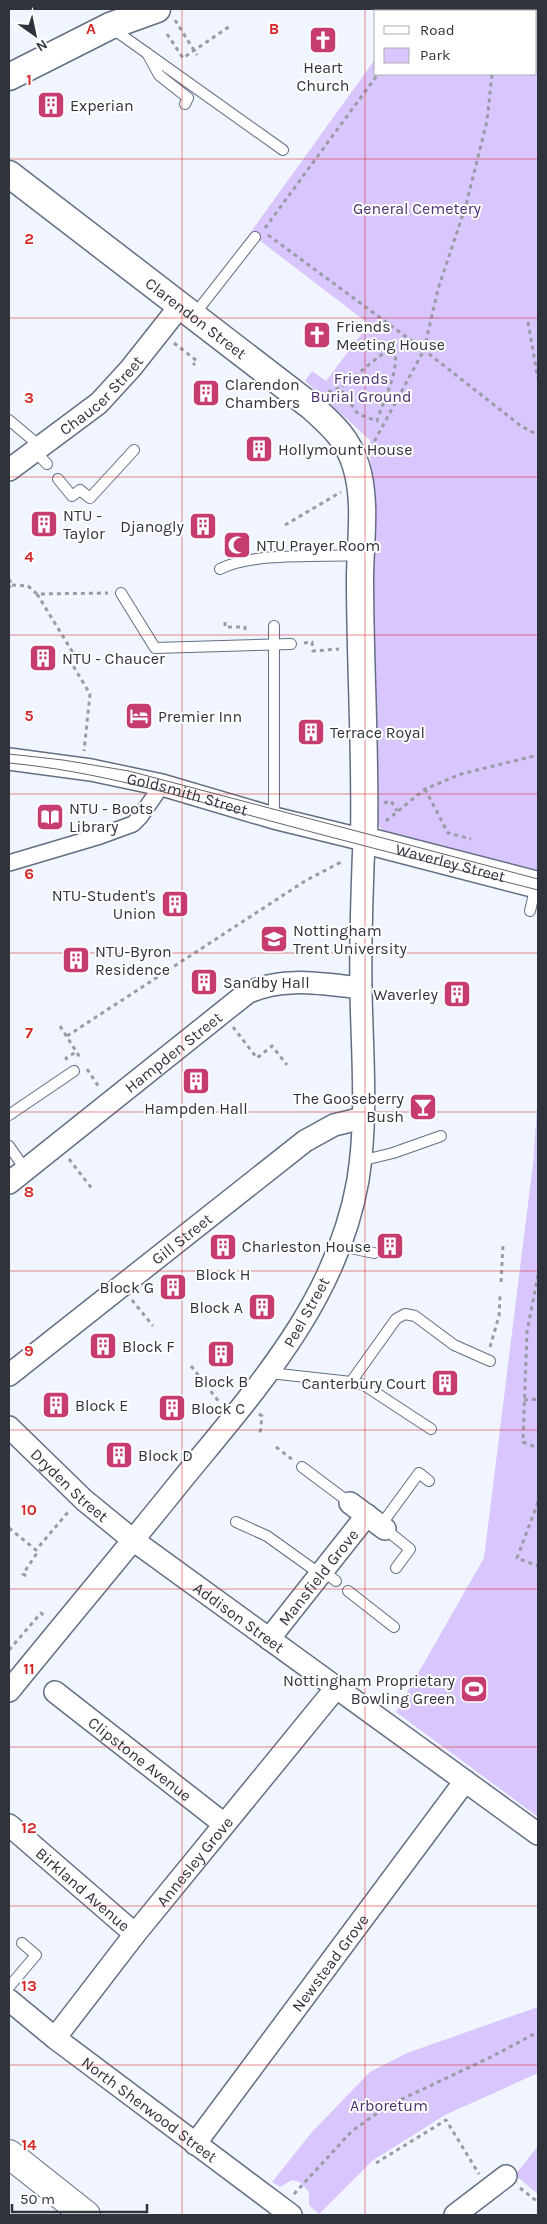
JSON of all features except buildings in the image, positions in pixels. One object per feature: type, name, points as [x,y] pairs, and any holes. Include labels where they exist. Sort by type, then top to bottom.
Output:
[{"type":"main road","points":[[9,2154],[86,2215]]},
{"type":"street","points":[[9,77],[144,11]]},
{"type":"street","name":"Clarendon Street","points":[[9,174],[312,407],[336,428],[348,443],[357,468],[359,481],[364,841]]},
{"type":"street","name":"Chaucer Street","points":[[9,470],[41,454],[113,389],[160,331],[186,312]]},
{"type":"street","name":"Goldsmith Street","points":[[9,759],[91,770],[162,785],[274,818],[364,841]]},
{"type":"street","points":[[9,863],[100,836],[133,824],[162,785]]},
{"type":"street","name":"Waverley Street","points":[[364,841],[537,884]]},
{"type":"street","name":"Peel Street","points":[[9,1692],[270,1373],[315,1298],[341,1246],[354,1199],[360,1161],[363,1118],[361,988],[364,841]]},
{"type":"street","name":"Hampden Street","points":[[9,1183],[247,993],[262,986],[282,982],[310,982],[361,988]]},
{"type":"street","name":"Gill Street","points":[[9,1375],[305,1141],[334,1125],[363,1118]]},
{"type":"street","name":"Dryden Street","points":[[9,1428],[81,1497],[133,1540]]},
{"type":"street","name":"Mansfield Grove","points":[[269,1639],[326,1575],[371,1518]]},
{"type":"street","name":"Addison Street","points":[[133,1540],[538,1834]]},
{"type":"street","name":"Annesley Grove","points":[[55,2038],[135,1934],[336,1688]]},
{"type":"street","name":"Clipstone Avenue","points":[[55,1692],[224,1824]]},
{"type":"street","name":"Newstead Grove","points":[[196,2144],[465,1782]]},
{"type":"street","name":"Birkland Avenue","points":[[9,1825],[135,1934]]},
{"type":"street","name":"North Sherwood Street","points":[[9,2000],[55,2038],[196,2144],[283,2213]]},
{"type":"street","points":[[455,2215],[506,2176]]},
{"type":"lane","points":[[110,26],[283,150]]},
{"type":"lane","points":[[145,50],[159,75],[188,98],[185,104]]},
{"type":"lane","points":[[186,312],[255,237]]},
{"type":"lane","points":[[9,420],[41,454]]},
{"type":"lane","points":[[58,478],[72,496],[80,490],[90,498],[134,450]]},
{"type":"lane","points":[[220,569],[229,564],[274,558],[360,555]]},
{"type":"lane","points":[[121,594],[155,648],[291,644]]},
{"type":"lane","points":[[274,626],[274,818]]},
{"type":"lane","points":[[530,911],[537,884]]},
{"type":"lane","points":[[9,1115],[74,1072]]},
{"type":"lane","points":[[360,1161],[393,1153],[441,1136]]},
{"type":"lane","points":[[9,1146],[26,1170]]},
{"type":"lane","points":[[341,1246],[374,1253]]},
{"type":"lane","points":[[352,1382],[396,1319],[405,1314],[415,1316],[454,1345],[487,1360]]},
{"type":"lane","points":[[270,1373],[364,1385],[431,1429]]},
{"type":"lane","points":[[302,1467],[410,1549],[396,1568]]},
{"type":"lane","points":[[371,1518],[419,1473],[429,1480]]},
{"type":"lane","points":[[236,1522],[267,1536],[326,1575]]},
{"type":"lane","points":[[348,1591],[394,1627]]},
{"type":"lane","points":[[9,1987],[36,1955],[22,1943]]},
{"type":"path","points":[[167,34],[183,58],[230,26]]},
{"type":"path","points":[[180,30],[197,55]]},
{"type":"path","points":[[377,75],[262,232],[424,350],[520,426],[538,435]]},
{"type":"path","points":[[374,452],[374,442],[424,350],[438,289],[466,205],[487,121],[492,75]]},
{"type":"path","points":[[528,322],[538,379]]},
{"type":"path","points":[[160,331],[197,361],[193,365]]},
{"type":"path","points":[[312,407],[322,394],[340,388],[381,355],[394,349],[397,356],[396,366],[377,421],[358,414],[340,388]]},
{"type":"path","points":[[285,525],[359,481]]},
{"type":"path","points":[[9,579],[10,586],[28,586],[37,594],[75,656],[70,659],[90,694],[83,757]]},
{"type":"path","points":[[37,594],[121,594]]},
{"type":"path","points":[[312,642],[312,651],[324,649]]},
{"type":"path","points":[[67,1036],[364,841],[425,789],[461,774],[538,754]]},
{"type":"path","points":[[425,789],[448,833],[471,839]]},
{"type":"path","points":[[378,804],[391,802],[397,811]]},
{"type":"path","points":[[222,1013],[257,1058],[272,1046],[287,1065]]},
{"type":"path","points":[[60,1026],[77,1053],[66,1058]]},
{"type":"path","points":[[83,1062],[109,1102]]},
{"type":"path","points":[[77,1170],[93,1190]]},
{"type":"path","points":[[501,1282],[503,1246]]},
{"type":"path","points":[[538,1275],[527,1332],[523,1442],[538,1448]]},
{"type":"path","points":[[121,1285],[153,1326]]},
{"type":"path","points":[[487,1360],[499,1316],[500,1296]]},
{"type":"path","points":[[191,1366],[232,1418]]},
{"type":"path","points":[[524,1400],[538,1399]]},
{"type":"path","points":[[261,1435],[262,1416]]},
{"type":"path","points":[[276,1447],[302,1467]]},
{"type":"path","points":[[26,1576],[23,1574],[37,1553],[36,1550],[81,1497]]},
{"type":"path","points":[[538,1502],[518,1558],[538,1566]]},
{"type":"path","points":[[9,1529],[36,1550]]},
{"type":"path","points":[[9,1650],[41,1612]]},
{"type":"path","points":[[283,2213],[329,2154],[352,2131],[373,2116],[408,2096],[491,2057],[538,2032]]},
{"type":"path","points":[[376,2163],[446,2120],[489,2190]]},
{"type":"green space","name":"General Cemetery","points":[[538,9],[538,870],[384,833],[376,821],[370,440],[305,381],[312,371],[326,381],[369,324],[250,233],[374,61],[374,75],[537,75],[537,10],[409,10]]},
{"type":"green space","name":"Nottingham Proprietary Bowling Green","points":[[538,1095],[538,1817],[396,1712],[484,1558],[533,1164]]},
{"type":"green space","name":"Arboretum","points":[[538,2007],[538,2073],[445,2115],[372,2161],[319,2214],[309,2205],[309,2192],[300,2182],[292,2180],[280,2187],[272,2182],[312,2132],[370,2072],[407,2053]]},
{"type":"green space","points":[[538,2146],[538,2194],[515,2175]]},
{"type":"tram line","points":[[9,754],[63,760],[129,771],[538,879]]},
{"type":"tram line","points":[[9,763],[74,772],[137,785],[538,890]]},
{"type":"place","name":"Heart Church","points":[[323,40]]},
{"type":"place","name":"Experian","points":[[51,105]]},
{"type":"place","name":"Friends Meeting House","points":[[317,335]]},
{"type":"place","name":"Clarendon Chambers","points":[[206,393]]},
{"type":"place","name":"Hollymount House","points":[[259,449]]},
{"type":"place","name":"NTU - Taylor","points":[[44,524]]},
{"type":"place","name":"Djanogly","points":[[203,526]]},
{"type":"place","name":"NTU Prayer Room","points":[[237,545]]},
{"type":"place","name":"NTU - Chaucer","points":[[43,658]]},
{"type":"place","name":"Premier Inn","points":[[139,716]]},
{"type":"place","name":"Terrace Royal","points":[[311,732]]},
{"type":"place","name":"NTU - Boots Library","points":[[50,817]]},
{"type":"place","name":"NTU-Student's Union","points":[[175,904]]},
{"type":"place","name":"Nottingham Trent University","points":[[274,939]]},
{"type":"place","name":"NTU-Byron Residence","points":[[76,960]]},
{"type":"place","name":"Sandby Hall","points":[[204,982]]},
{"type":"place","name":"Waverley","points":[[457,994]]},
{"type":"place","name":"Hampden Hall","points":[[196,1081]]},
{"type":"place","name":"The Gooseberry Bush","points":[[423,1107]]},
{"type":"place","name":"Charleston House","points":[[390,1246]]},
{"type":"place","name":"Block H","points":[[223,1247]]},
{"type":"place","name":"Block G","points":[[173,1287]]},
{"type":"place","name":"Block A","points":[[262,1307]]},
{"type":"place","name":"Block F","points":[[103,1346]]},
{"type":"place","name":"Block B","points":[[221,1354]]},
{"type":"place","name":"Canterbury Court","points":[[445,1383]]},
{"type":"place","name":"Block E","points":[[56,1405]]},
{"type":"place","name":"Block C","points":[[172,1408]]},
{"type":"place","name":"Block D","points":[[119,1455]]},
{"type":"place","name":"Nottingham Proprietary Bowling Green","points":[[474,1689]]},
{"type":"park label","name":"Friends Burial Ground","points":[[361,387]]}]
